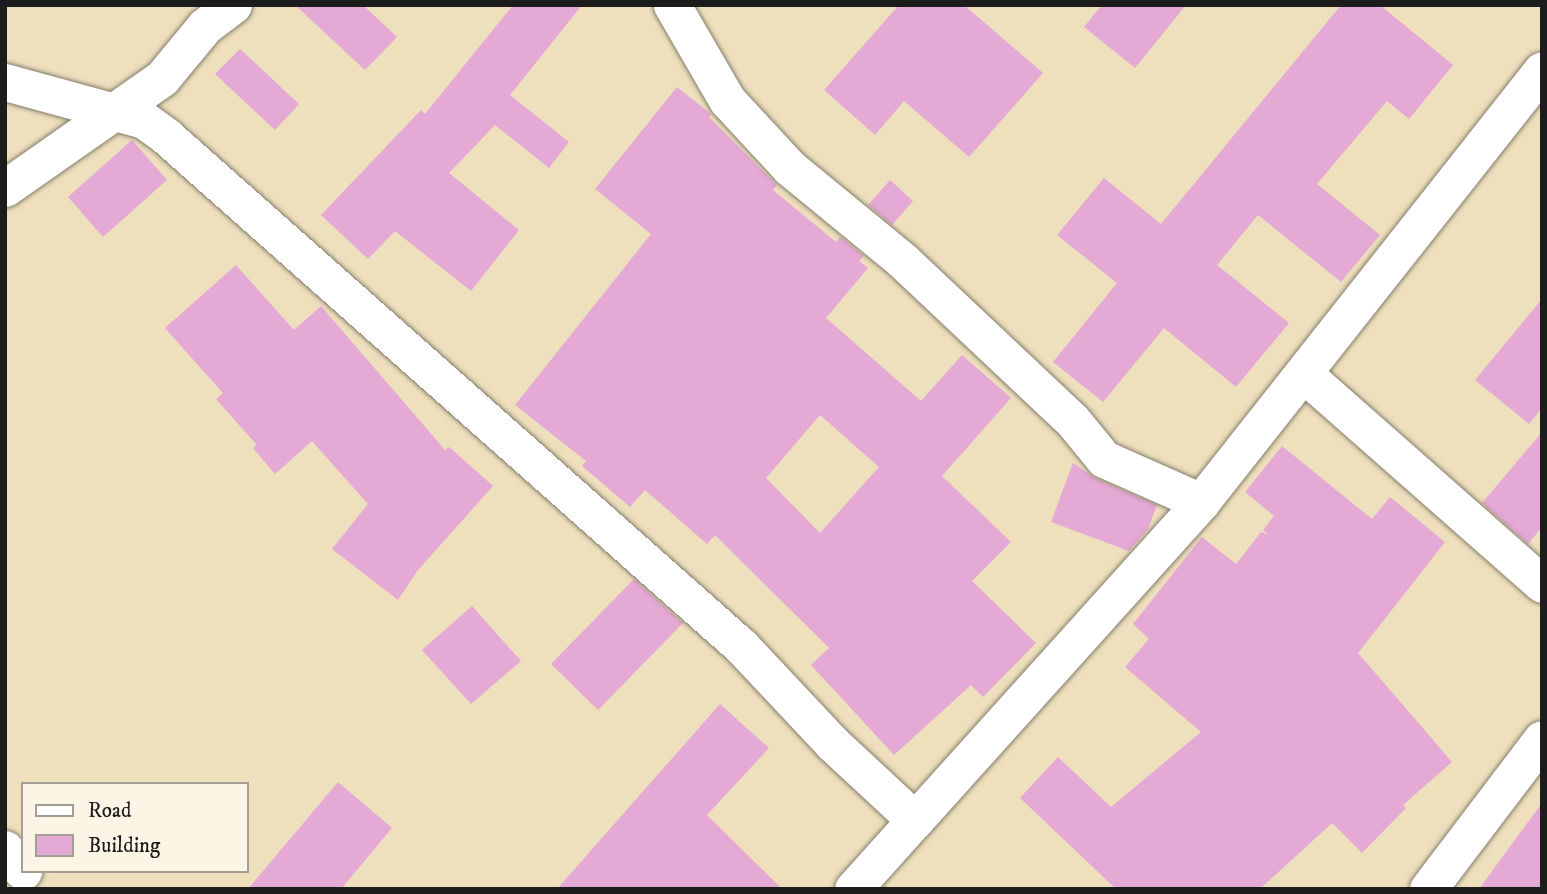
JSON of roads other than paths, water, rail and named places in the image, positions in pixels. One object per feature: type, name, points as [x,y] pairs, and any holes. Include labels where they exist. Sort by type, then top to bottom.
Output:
[{"type":"highway","points":[[5,850],[21,869]]},
{"type":"highway","points":[[25,873],[37,889]]},
{"type":"street","points":[[5,188],[162,78],[205,26],[233,5]]},
{"type":"street","points":[[672,5],[727,100],[790,168],[902,260],[1072,420],[1104,459],[1200,502]]},
{"type":"street","points":[[853,889],[1200,502],[1542,70]]},
{"type":"street","points":[[5,82],[144,120],[167,137],[741,646],[832,743],[915,820]]},
{"type":"street","points":[[1304,374],[1542,584]]},
{"type":"street","points":[[1428,889],[1542,739]]}]
